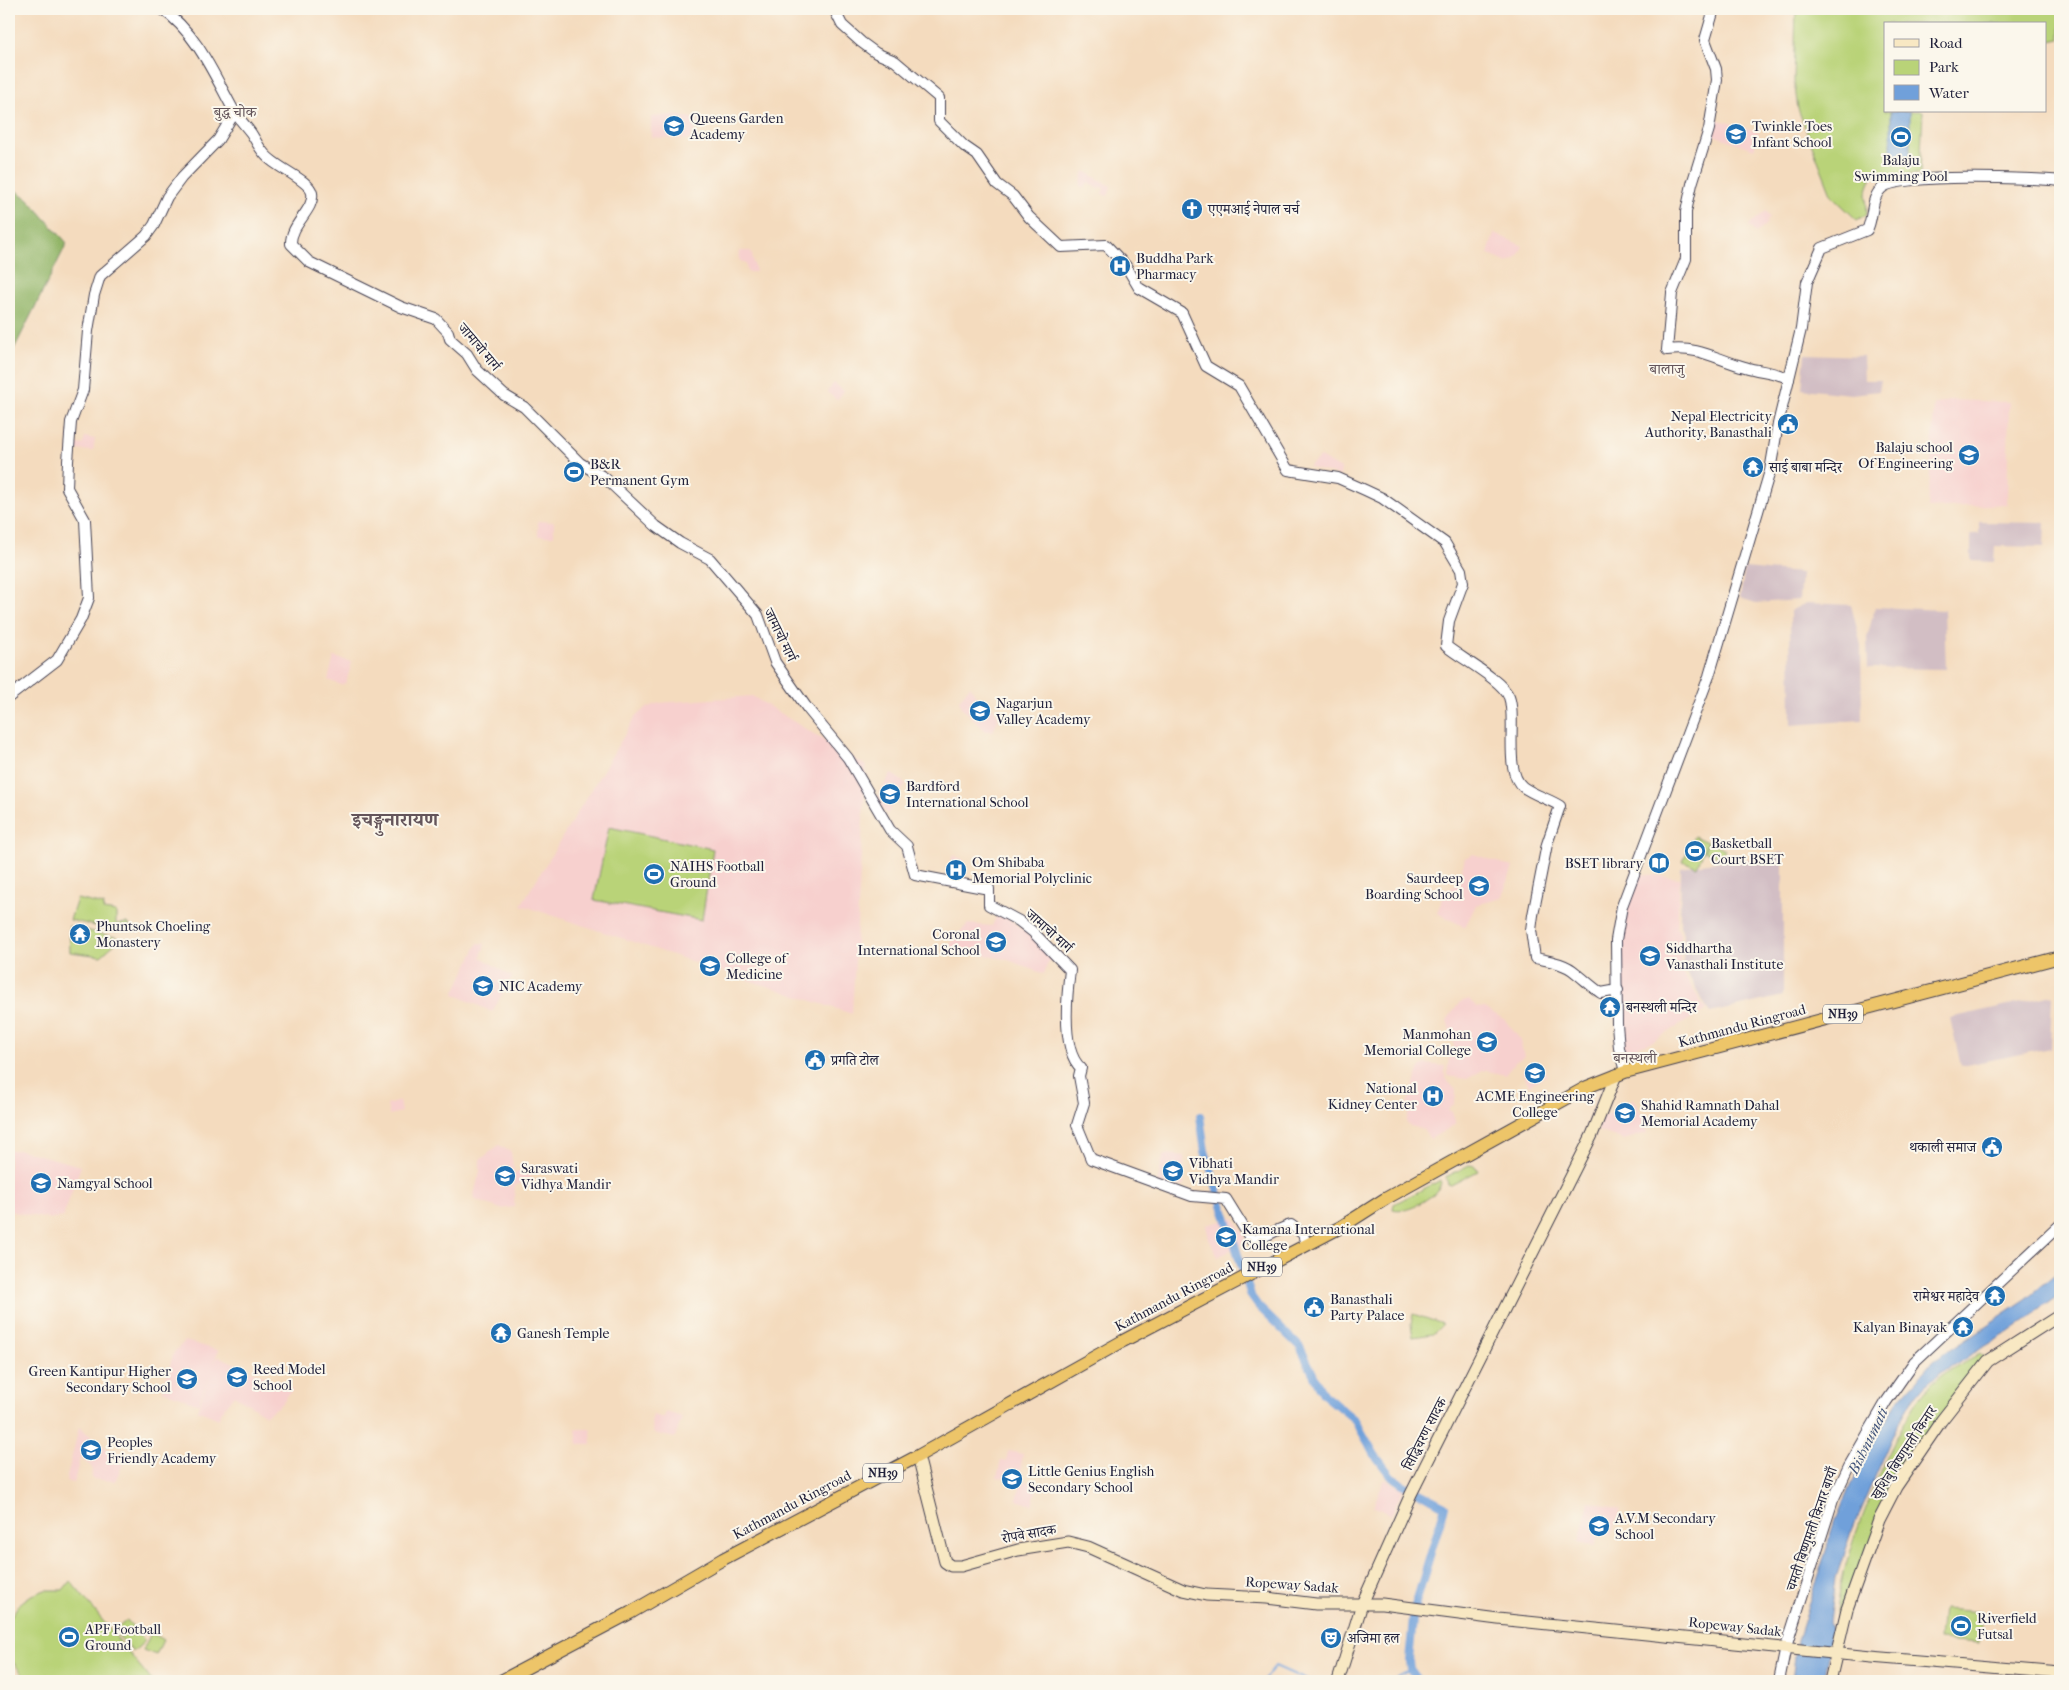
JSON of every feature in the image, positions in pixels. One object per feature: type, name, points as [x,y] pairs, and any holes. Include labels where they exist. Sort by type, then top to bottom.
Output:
[{"type":"highway","name":"Kathmandu Ringroad","points":[[501,1681],[623,1617],[723,1559],[918,1456],[1123,1341],[1306,1245],[1587,1087],[1620,1074],[2060,957]]},
{"type":"main road","name":"सिद्धिचरण सादक","points":[[1338,1681],[1362,1604],[1438,1438],[1491,1339],[1592,1135],[1620,1074]]},
{"type":"main road","name":"खुशिबु बिष्णुमती किनार","points":[[1830,1681],[1834,1652],[1847,1609],[1872,1538],[1896,1487],[1941,1421],[1988,1362],[2060,1315]]},
{"type":"main road","name":"रोपवे सादक","points":[[918,1456],[945,1562],[948,1565],[961,1566],[1018,1550],[1068,1542],[1088,1547],[1183,1590],[1206,1596],[1220,1595]]},
{"type":"main road","name":"Ropeway Sadak","points":[[1220,1595],[1316,1604],[1382,1604],[1412,1609],[1789,1648],[2060,1673]]},
{"type":"street","name":"जामाचो मार्ग","points":[[162,9],[189,34],[224,89],[234,112],[272,163],[307,185],[312,191],[312,201],[292,231],[291,238],[291,244],[304,259],[385,300],[436,319],[448,332],[450,339],[467,354],[477,370],[504,395],[524,406],[580,463],[605,478],[656,526],[710,559],[758,615],[775,662],[808,708],[848,758],[890,830],[907,846],[915,875],[989,890],[989,906],[1019,921],[1066,964],[1070,970],[1067,1035],[1072,1058],[1081,1068],[1080,1076],[1084,1103],[1077,1125],[1091,1159],[1192,1196],[1226,1199],[1252,1241],[1264,1237],[1273,1230],[1291,1226],[1303,1234],[1306,1245]]},
{"type":"street","points":[[834,9],[842,25],[861,42],[876,53],[894,61],[939,98],[939,121],[976,155],[997,184],[1013,196],[1029,217],[1044,232],[1061,246],[1106,245],[1126,266],[1139,288],[1182,314],[1206,366],[1240,386],[1288,470],[1338,478],[1365,490],[1382,498],[1445,543],[1461,570],[1463,583],[1449,621],[1446,646],[1467,662],[1483,671],[1505,691],[1510,704],[1513,760],[1518,780],[1521,786],[1560,806],[1547,844],[1532,915],[1531,930],[1535,958],[1556,962],[1576,972],[1586,983],[1601,993],[1618,990]]},
{"type":"street","points":[[1714,9],[1705,40],[1716,69],[1717,80],[1709,130],[1692,184],[1686,212],[1686,259],[1672,293],[1667,350],[1689,348],[1708,352],[1743,367],[1779,373],[1789,380]]},
{"type":"street","points":[[9,697],[57,660],[81,619],[90,598],[85,520],[67,488],[71,422],[83,390],[88,330],[94,295],[100,276],[146,236],[154,225],[167,197],[182,177],[218,140],[234,112]]},
{"type":"street","points":[[1620,1074],[1616,940],[1622,906],[1710,676],[1770,471],[1778,424],[1801,329],[1807,282],[1818,254],[1828,244],[1867,230],[1872,222],[1876,194],[1881,188],[1896,182],[1945,178],[2060,181]]},
{"type":"street","name":"चमती बिष्णुमती किनार बायाँ","points":[[1779,1681],[1839,1486],[1886,1402],[1914,1362],[2060,1225]]},
{"type":"shaded area","name":"Queens Garden Academy","points":[[671,115],[700,119],[690,140],[651,137],[651,117]]},
{"type":"shaded area","name":"Twinkle Toes Infant School","points":[[1716,119],[1759,132],[1754,149],[1713,135]]},
{"type":"shaded area","points":[[1084,171],[1111,186],[1108,196],[1102,194],[1104,188],[1100,187],[1099,189],[1088,182],[1085,187],[1080,186]]},
{"type":"shaded area","points":[[1766,211],[1770,217],[1766,221],[1768,223],[1756,233],[1748,226]]},
{"type":"shaded area","points":[[1494,233],[1523,246],[1517,258],[1507,263],[1488,254]]},
{"type":"shaded area","points":[[740,251],[751,251],[756,272],[747,272],[746,264],[739,260]]},
{"type":"shaded area","points":[[1805,354],[1863,356],[1864,380],[1881,380],[1879,391],[1851,394],[1802,389]]},
{"type":"shaded area","points":[[834,383],[844,391],[837,400],[827,392]]},
{"type":"shaded area","name":"Balaju school Of Engineering","points":[[1948,400],[2009,402],[2007,504],[1928,508],[1934,405]]},
{"type":"shaded area","points":[[85,437],[95,439],[93,451],[76,450],[77,444],[83,445]]},
{"type":"shaded area","points":[[1320,457],[1341,469],[1340,476],[1308,467]]},
{"type":"shaded area","points":[[538,521],[554,522],[554,536],[538,536]]},
{"type":"shaded area","points":[[1979,522],[2045,523],[2044,547],[1995,546],[1994,562],[1971,561],[1971,534],[1979,534]]},
{"type":"shaded area","points":[[1745,568],[1801,573],[1799,600],[1756,603],[1740,598]]},
{"type":"shaded area","points":[[1806,603],[1851,605],[1861,645],[1862,720],[1791,725],[1790,611]]},
{"type":"shaded area","points":[[1875,607],[1944,610],[1946,669],[1868,668],[1867,638]]},
{"type":"shaded area","points":[[334,657],[352,662],[346,683],[341,685],[328,680]]},
{"type":"shaded area","name":"Nagarjun Valley Academy","points":[[970,686],[976,696],[993,708],[999,718],[993,731],[986,731],[962,708],[959,700]]},
{"type":"shaded area","points":[[752,696],[866,766],[852,1014],[521,905],[636,716],[646,708],[659,703]]},
{"type":"shaded area","name":"Bardford International School","points":[[891,773],[906,784],[887,814],[875,801]]},
{"type":"shaded area","points":[[1783,852],[1783,996],[1710,1013],[1683,966],[1684,934],[1680,926],[1681,868],[1730,859],[1756,860]]},
{"type":"shaded area","name":"Saurdeep Boarding School","points":[[1473,854],[1513,867],[1502,898],[1476,905],[1465,927],[1437,913],[1443,897],[1459,880],[1465,858]]},
{"type":"shaded area","name":"Om Shibaba Memorial Polyclinic","points":[[953,855],[964,860],[960,869],[967,871],[963,882],[945,876]]},
{"type":"shaded area","name":"Siddhartha Vanasthali Institute","points":[[1634,873],[1680,878],[1677,928],[1681,935],[1680,968],[1706,1010],[1653,1041],[1624,1052],[1619,1031],[1620,944]]},
{"type":"shaded area","name":"Coronal International School","points":[[996,917],[1007,917],[1054,956],[1047,965],[1044,974],[1006,959],[947,950],[954,938],[968,924],[992,926]]},
{"type":"shaded area","name":"NIC Academy","points":[[478,943],[485,944],[481,957],[512,977],[492,1012],[454,994]]},
{"type":"shaded area","points":[[2052,995],[2050,1048],[1961,1066],[1950,1018]]},
{"type":"shaded area","name":"Manmohan Memorial College","points":[[1469,999],[1477,1007],[1485,1008],[1505,1020],[1519,1038],[1524,1056],[1514,1063],[1505,1075],[1483,1070],[1467,1079],[1447,1076],[1449,1057],[1454,1046],[1447,1020],[1460,1002]]},
{"type":"shaded area","name":"ACME Engineering College","points":[[1540,1062],[1547,1075],[1529,1085],[1522,1072]]},
{"type":"shaded area","name":"National Kidney Center","points":[[1425,1064],[1445,1066],[1445,1078],[1456,1090],[1455,1103],[1448,1110],[1452,1112],[1456,1124],[1430,1139],[1423,1129],[1410,1126],[1406,1122],[1409,1111],[1406,1107],[1419,1070]]},
{"type":"shaded area","name":"Shahid Ramnath Dahal Memorial Academy","points":[[1633,1099],[1645,1120],[1647,1133],[1624,1140],[1599,1131],[1598,1120]]},
{"type":"shaded area","points":[[399,1101],[401,1112],[389,1115],[387,1105]]},
{"type":"shaded area","name":"Saraswati Vidhya Mandir","points":[[499,1145],[511,1152],[514,1173],[526,1168],[532,1178],[515,1186],[514,1207],[501,1209],[473,1199],[480,1171],[480,1160]]},
{"type":"shaded area","name":"Namgyal School","points":[[9,1150],[21,1150],[81,1166],[63,1217],[49,1219],[9,1211]]},
{"type":"shaded area","name":"Vibhati Vidhya Mandir","points":[[1168,1154],[1184,1156],[1184,1186],[1169,1187],[1157,1184],[1163,1156]]},
{"type":"shaded area","name":"Kamana International College","points":[[1234,1218],[1245,1235],[1244,1243],[1218,1257],[1209,1239],[1206,1225]]},
{"type":"shaded area","points":[[185,1341],[218,1350],[214,1363],[218,1356],[293,1389],[281,1404],[266,1415],[234,1395],[220,1413],[219,1419],[197,1410],[212,1369],[198,1404],[162,1390],[174,1352]]},
{"type":"shaded area","points":[[666,1412],[682,1417],[675,1438],[653,1433],[651,1422],[653,1415],[664,1418]]},
{"type":"shaded area","name":"Peoples Friendly Academy","points":[[79,1427],[124,1462],[115,1481],[92,1479],[92,1467],[80,1458],[74,1483],[66,1481]]},
{"type":"shaded area","points":[[576,1429],[591,1429],[592,1444],[578,1444]]},
{"type":"shaded area","name":"Little Genius English Secondary School","points":[[1008,1451],[1023,1454],[1019,1479],[1032,1483],[1036,1491],[1032,1505],[1017,1500],[1020,1487],[1005,1478],[997,1477],[1001,1461],[1006,1461]]},
{"type":"shaded area","points":[[1385,1479],[1403,1490],[1391,1515],[1373,1506]]},
{"type":"shaded area","name":"A.V.M Secondary School","points":[[1589,1501],[1620,1509],[1611,1536],[1600,1532],[1594,1546],[1579,1542]]},
{"type":"green space","points":[[1796,9],[2060,9],[2060,39],[2046,42],[2046,22],[1884,22],[1884,112],[1923,112],[1920,174],[1872,176],[1866,193],[1867,214],[1857,220],[1832,196],[1798,109],[1794,81]]},
{"type":"green space","points":[[9,186],[28,199],[67,243],[9,359]]},
{"type":"green space","name":"NAIHS Football Ground","points":[[609,827],[713,849],[702,920],[594,900]]},
{"type":"green space","name":"Basketball Court BSET","points":[[1694,836],[1707,842],[1697,867],[1683,861]]},
{"type":"green space","points":[[1709,841],[1725,849],[1721,858],[1704,850]]},
{"type":"green space","points":[[77,899],[104,905],[103,910],[116,912],[116,924],[128,923],[130,926],[117,931],[70,920]]},
{"type":"green space","points":[[69,926],[119,938],[101,956],[70,952]]},
{"type":"green space","points":[[1469,1165],[1475,1166],[1478,1171],[1451,1185],[1448,1184],[1446,1177]]},
{"type":"green space","points":[[1441,1180],[1436,1191],[1423,1202],[1406,1209],[1393,1209],[1394,1204]]},
{"type":"green space","points":[[1413,1314],[1443,1324],[1433,1334],[1413,1337],[1411,1324]]},
{"type":"green space","points":[[1980,1353],[1987,1359],[1892,1491],[1838,1634],[1837,1611],[1842,1580],[1852,1544],[1866,1506],[1898,1434],[1929,1386],[1947,1372]]},
{"type":"green space","points":[[70,1581],[152,1681],[28,1681],[9,1657],[9,1620],[19,1604],[30,1596],[45,1590],[63,1590]]},
{"type":"green space","name":"Riverfield Futsal","points":[[1943,1609],[1982,1612],[1979,1643],[1940,1640]]},
{"type":"green space","points":[[127,1620],[145,1641],[133,1652],[114,1631]]},
{"type":"green space","points":[[151,1633],[163,1640],[156,1655],[143,1650]]},
{"type":"water","name":"Balaju Swimming Pool","points":[[1891,112],[1910,112],[1910,163],[1891,163]]},
{"type":"water","points":[[2060,1271],[2060,1295],[2006,1334],[1940,1373],[1924,1386],[1911,1402],[1896,1428],[1870,1487],[1851,1532],[1836,1578],[1830,1622],[1833,1634],[1824,1681],[1792,1681],[1797,1640],[1836,1520],[1858,1467],[1899,1399],[1933,1361],[2026,1299]]},
{"type":"waterway","points":[[1200,1116],[1205,1151],[1251,1296],[1258,1306],[1300,1347],[1323,1394],[1355,1420],[1375,1455],[1391,1476],[1404,1485],[1445,1506],[1414,1609],[1409,1661],[1410,1669],[1419,1681]]},
{"type":"waterway","points":[[1263,1681],[1275,1666],[1309,1681]]},
{"type":"waterway","points":[[1389,1681],[1410,1669]]},
{"type":"place","name":"Queens Garden Academy","points":[[674,126]]},
{"type":"place","name":"Twinkle Toes Infant School","points":[[1736,134]]},
{"type":"place","name":"Balaju Swimming Pool","points":[[1901,137]]},
{"type":"place","name":"एएमआई नेपाल चर्च","points":[[1192,209]]},
{"type":"place","name":"Buddha Park Pharmacy","points":[[1120,266]]},
{"type":"place","name":"Nepal Electricity Authority, Banasthali","points":[[1788,424]]},
{"type":"place","name":"Balaju school Of Engineering","points":[[1969,455]]},
{"type":"place","name":"साई बाबा मन्दिर","points":[[1753,467]]},
{"type":"place","name":"B&R Permanent Gym","points":[[574,472]]},
{"type":"place","name":"Nagarjun Valley Academy","points":[[980,711]]},
{"type":"place","name":"Bardford International School","points":[[890,794]]},
{"type":"place","name":"Basketball Court BSET","points":[[1695,851]]},
{"type":"place","name":"BSET library","points":[[1659,863]]},
{"type":"place","name":"Om Shibaba Memorial Polyclinic","points":[[956,870]]},
{"type":"place","name":"NAIHS Football Ground","points":[[654,874]]},
{"type":"place","name":"Saurdeep Boarding School","points":[[1479,886]]},
{"type":"place","name":"Phuntsok Choeling Monastery","points":[[80,934]]},
{"type":"place","name":"Coronal International School","points":[[996,942]]},
{"type":"place","name":"Siddhartha Vanasthali Institute","points":[[1650,956]]},
{"type":"place","name":"College of Medicine","points":[[710,966]]},
{"type":"place","name":"NIC Academy","points":[[483,986]]},
{"type":"place","name":"बनस्थली मन्दिर","points":[[1610,1007]]},
{"type":"place","name":"Manmohan Memorial College","points":[[1487,1042]]},
{"type":"place","name":"प्रगति टोल","points":[[815,1060]]},
{"type":"place","name":"ACME Engineering College","points":[[1535,1073]]},
{"type":"place","name":"National Kidney Center","points":[[1433,1096]]},
{"type":"place","name":"Shahid Ramnath Dahal Memorial Academy","points":[[1625,1113]]},
{"type":"place","name":"थकाली समाज","points":[[1992,1147]]},
{"type":"place","name":"Vibhati Vidhya Mandir","points":[[1173,1171]]},
{"type":"place","name":"Saraswati Vidhya Mandir","points":[[505,1176]]},
{"type":"place","name":"Namgyal School","points":[[41,1183]]},
{"type":"place","name":"Kamana International College","points":[[1226,1237]]},
{"type":"place","name":"रामेश्वर महादेव","points":[[1995,1296]]},
{"type":"place","name":"Banasthali Party Palace","points":[[1314,1307]]},
{"type":"place","name":"Kalyan Binayak","points":[[1963,1327]]},
{"type":"place","name":"Ganesh Temple","points":[[501,1333]]},
{"type":"place","name":"Reed Model School","points":[[237,1377]]},
{"type":"place","name":"Green Kantipur Higher Secondary School","points":[[187,1379]]},
{"type":"place","name":"Peoples Friendly Academy","points":[[91,1450]]},
{"type":"place","name":"Little Genius English Secondary School","points":[[1012,1479]]},
{"type":"place","name":"A.V.M Secondary School","points":[[1599,1526]]},
{"type":"place","name":"Riverfield Futsal","points":[[1961,1626]]},
{"type":"place","name":"APF Football Ground","points":[[69,1637]]},
{"type":"place","name":"अजिमा हल","points":[[1331,1638]]},
{"type":"district","name":"बुद्ध चोक","points":[[235,112]]},
{"type":"district","name":"बालाजु","points":[[1667,369]]},
{"type":"district","name":"इचङ्गुनारायण","points":[[395,820]]},
{"type":"district","name":"बनस्थली","points":[[1635,1058]]},
{"type":"water label","name":"Bishnumati","points":[[1868,1441]]}]
